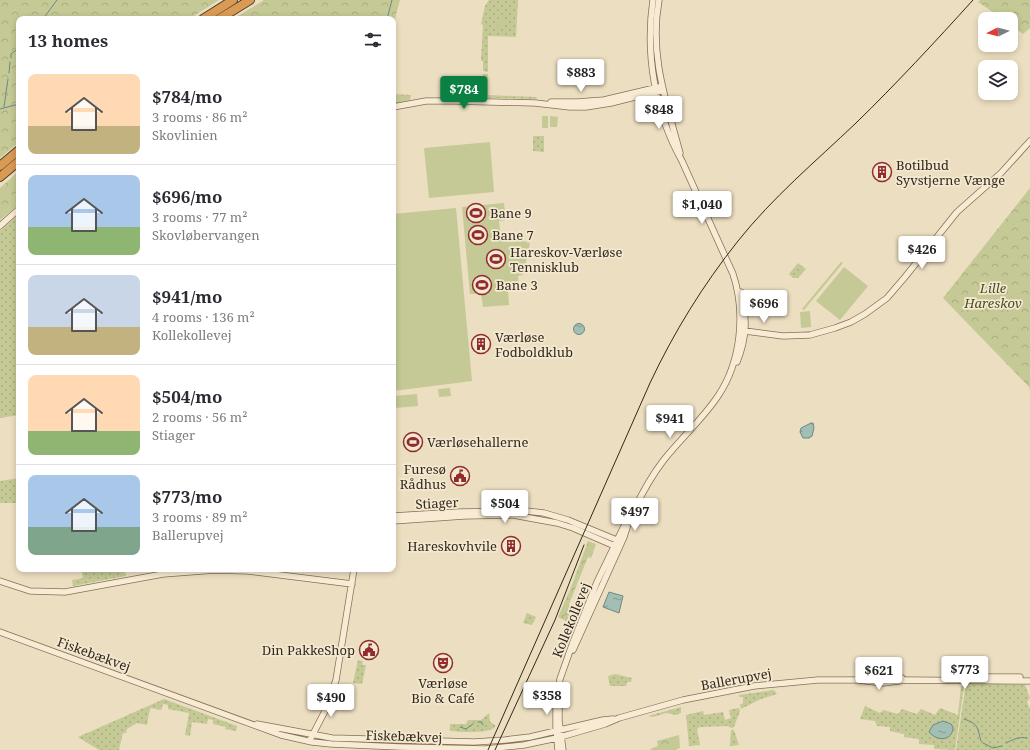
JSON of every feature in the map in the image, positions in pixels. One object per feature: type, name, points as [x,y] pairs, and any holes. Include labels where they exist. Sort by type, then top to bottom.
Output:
[{"type":"highway","points":[[208,16],[233,0]]},
{"type":"highway","points":[[224,16],[250,0]]},
{"type":"highway","points":[[0,166],[16,153]]},
{"type":"highway","points":[[0,177],[16,164]]},
{"type":"street","name":"Kollekollevej","points":[[559,738],[559,702],[566,668],[626,522],[631,516],[656,469],[712,404],[725,386],[739,357],[743,333],[737,284],[726,256],[682,161],[659,89],[650,50],[650,22],[653,0]]},
{"type":"street","name":"Kollekollevej","points":[[659,0],[656,26],[656,50],[659,89]]},
{"type":"street","points":[[396,106],[419,102],[436,101],[535,103],[586,107],[611,103],[659,89]]},
{"type":"street","points":[[743,333],[774,337],[779,335],[796,336],[822,332],[851,322],[878,306],[904,279],[957,212],[1001,173],[1030,141]]},
{"type":"street","points":[[0,226],[16,212]]},
{"type":"street","name":"Stiager","points":[[396,516],[459,512],[526,511],[544,513],[563,518],[619,541]]},
{"type":"street","name":"Stiager","points":[[396,521],[464,516],[520,516],[549,521],[566,526],[616,547]]},
{"type":"street","points":[[0,582],[30,591],[65,592],[163,574],[189,572]]},
{"type":"street","points":[[256,572],[352,584]]},
{"type":"street","points":[[309,741],[326,709],[336,680],[354,572]]},
{"type":"street","name":"Fiskebækvej","points":[[0,632],[249,722],[264,729],[309,741],[376,746],[473,750],[504,748],[559,738]]},
{"type":"street","name":"Ballerupvej","points":[[860,680],[878,676],[900,678],[1030,678]]},
{"type":"street","name":"Ballerupvej","points":[[559,738],[605,724],[619,718],[683,700],[738,688],[796,681],[860,680],[883,683],[906,680],[1030,681]]},
{"type":"street","name":"Ballerupvej","points":[[558,730],[619,718]]},
{"type":"street","name":"Fiskebækvej","points":[[249,722],[313,735],[354,739],[474,742],[517,739],[558,730]]},
{"type":"street","points":[[558,750],[559,738]]},
{"type":"street","points":[[559,738],[563,750]]},
{"type":"green space","points":[[0,0],[219,0],[194,16],[16,16],[16,145],[0,158]]},
{"type":"green space","points":[[264,0],[400,0],[396,16],[238,16]]},
{"type":"green space","points":[[489,0],[518,0],[516,37],[488,36],[488,72],[483,71],[483,61],[481,61],[483,25],[481,24],[485,6]]},
{"type":"green space","points":[[980,0],[1030,0],[1030,28],[1023,34],[1018,30],[1018,12],[993,12],[978,2]]},
{"type":"green space","points":[[499,14],[505,15],[504,29],[497,29]]},
{"type":"green space","points":[[483,74],[488,74],[488,95],[536,97],[537,99],[462,97],[459,93],[460,77],[483,77]]},
{"type":"green space","points":[[396,94],[411,95],[410,100],[396,103]]},
{"type":"green space","points":[[542,116],[548,116],[548,128],[542,128]]},
{"type":"green space","points":[[550,116],[558,117],[557,127],[550,127]]},
{"type":"green space","points":[[533,136],[544,136],[544,152],[533,151]]},
{"type":"green space","points":[[490,142],[494,192],[429,198],[424,148]]},
{"type":"green space","points":[[16,174],[16,207],[0,220],[0,188]]},
{"type":"green space","name":"Lille Hareskov","points":[[1030,188],[1030,390],[1029,387],[943,298]]},
{"type":"green space","name":"Hareskov-Værløse Tennisklub","points":[[504,203],[506,220],[499,221],[501,241],[519,240],[530,243],[523,275],[518,276],[519,289],[508,290],[509,305],[483,307],[481,294],[470,294],[462,207]]},
{"type":"green space","points":[[456,208],[472,381],[396,391],[396,214]]},
{"type":"green space","points":[[16,217],[16,415],[0,418],[0,231]]},
{"type":"green space","points":[[841,262],[843,263],[804,310],[802,309]]},
{"type":"green space","points":[[798,263],[806,269],[798,278],[793,278],[789,274]]},
{"type":"green space","points":[[844,267],[868,286],[840,320],[816,301]]},
{"type":"green space","points":[[810,311],[811,327],[801,328],[800,312]]},
{"type":"green space","points":[[450,388],[451,396],[439,397],[438,389]]},
{"type":"green space","points":[[417,394],[418,406],[396,408],[396,396]]},
{"type":"green space","points":[[16,478],[16,503],[0,503],[0,481]]},
{"type":"green space","points":[[588,541],[596,544],[591,558],[588,557],[563,619],[558,617],[570,590]]},
{"type":"green space","points":[[82,572],[125,572],[126,576],[73,586],[72,580],[83,578]]},
{"type":"green space","points":[[565,603],[578,609],[574,626],[559,617]]},
{"type":"green space","points":[[527,613],[536,617],[532,625],[523,623]]},
{"type":"green space","points":[[358,660],[363,661],[362,665],[366,665],[362,684],[353,683]]},
{"type":"green space","points":[[615,674],[632,678],[631,682],[627,682],[626,686],[610,686],[608,676]]},
{"type":"green space","points":[[966,683],[1025,685],[1030,698],[1027,702],[1030,709],[1030,750],[956,750]]},
{"type":"green space","points":[[961,686],[964,686],[955,750],[934,749],[934,745],[919,744],[919,739],[904,737],[904,734],[890,731],[890,727],[877,726],[875,721],[860,719],[865,706],[880,713],[883,710],[898,714],[902,709],[917,714],[921,709],[935,715],[940,708],[958,715]]},
{"type":"green space","points":[[774,690],[777,694],[761,699],[741,709],[740,705],[743,703],[743,697],[739,697],[739,695]]},
{"type":"green space","points":[[164,699],[237,726],[236,731],[225,729],[226,727],[213,724],[213,720],[208,719],[207,724],[192,722],[190,736],[185,735],[189,713],[168,709],[168,705],[163,704],[161,710],[150,708],[147,725],[137,723],[127,729],[126,733],[123,733],[119,750],[99,750],[78,737]]},
{"type":"green space","points":[[681,707],[681,713],[677,715],[666,713],[653,717],[648,716]]},
{"type":"green space","points":[[739,708],[740,711],[734,727],[700,727],[697,729],[700,745],[689,746],[686,715],[703,711],[704,715],[723,712],[725,720],[731,718],[729,710]]},
{"type":"green space","points":[[489,713],[490,722],[495,725],[492,729],[474,732],[450,730],[450,724],[466,724],[468,720],[481,720]]},
{"type":"green space","points":[[731,730],[734,730],[739,745],[730,746]]},
{"type":"green space","points":[[679,735],[680,748],[675,750],[650,749],[658,746],[657,741]]},
{"type":"water","points":[[579,323],[583,325],[585,329],[583,333],[579,335],[575,333],[573,329],[575,325]]},
{"type":"water","points":[[813,423],[814,428],[812,436],[809,438],[803,438],[800,432],[801,428]]},
{"type":"water","points":[[609,592],[623,596],[619,613],[603,607]]},
{"type":"water","points":[[943,721],[951,724],[953,727],[952,732],[948,737],[940,739],[929,732],[933,725]]},
{"type":"waterway","points":[[45,16],[57,0]]},
{"type":"waterway","points":[[388,16],[392,0]]},
{"type":"waterway","points":[[11,58],[11,54],[16,50]]},
{"type":"waterway","points":[[9,73],[10,62]]},
{"type":"waterway","points":[[4,107],[8,79]]},
{"type":"waterway","points":[[0,109],[16,105]]},
{"type":"waterway","points":[[964,719],[975,724],[981,741]]},
{"type":"waterway","points":[[478,722],[481,722],[483,725]]},
{"type":"waterway","points":[[460,727],[466,729],[473,724]]},
{"type":"waterway","points":[[1006,743],[1019,738],[1027,738]]},
{"type":"waterway","points":[[983,743],[993,748],[1002,746]]},
{"type":"tram line","points":[[488,750],[650,383],[669,345],[690,309],[725,258],[765,209],[871,108],[973,0]]},
{"type":"tram line","points":[[495,750],[555,620],[584,545]]},
{"type":"place","name":"Botilbud Syvstjerne Vænge","points":[[882,172]]},
{"type":"place","name":"Bane 9","points":[[476,213]]},
{"type":"place","name":"Bane 7","points":[[478,235]]},
{"type":"place","name":"Hareskov-Værløse Tennisklub","points":[[496,259]]},
{"type":"place","name":"Bane 3","points":[[482,285]]},
{"type":"place","name":"Værløse Fodboldklub","points":[[481,344]]},
{"type":"place","name":"Værløsehallerne","points":[[413,442]]},
{"type":"place","name":"Furesø Rådhus","points":[[460,476]]},
{"type":"place","name":"Hareskovhvile","points":[[511,546]]},
{"type":"place","name":"Din PakkeShop","points":[[369,650]]},
{"type":"place","name":"Værløse Bio & Café","points":[[443,663]]}]
